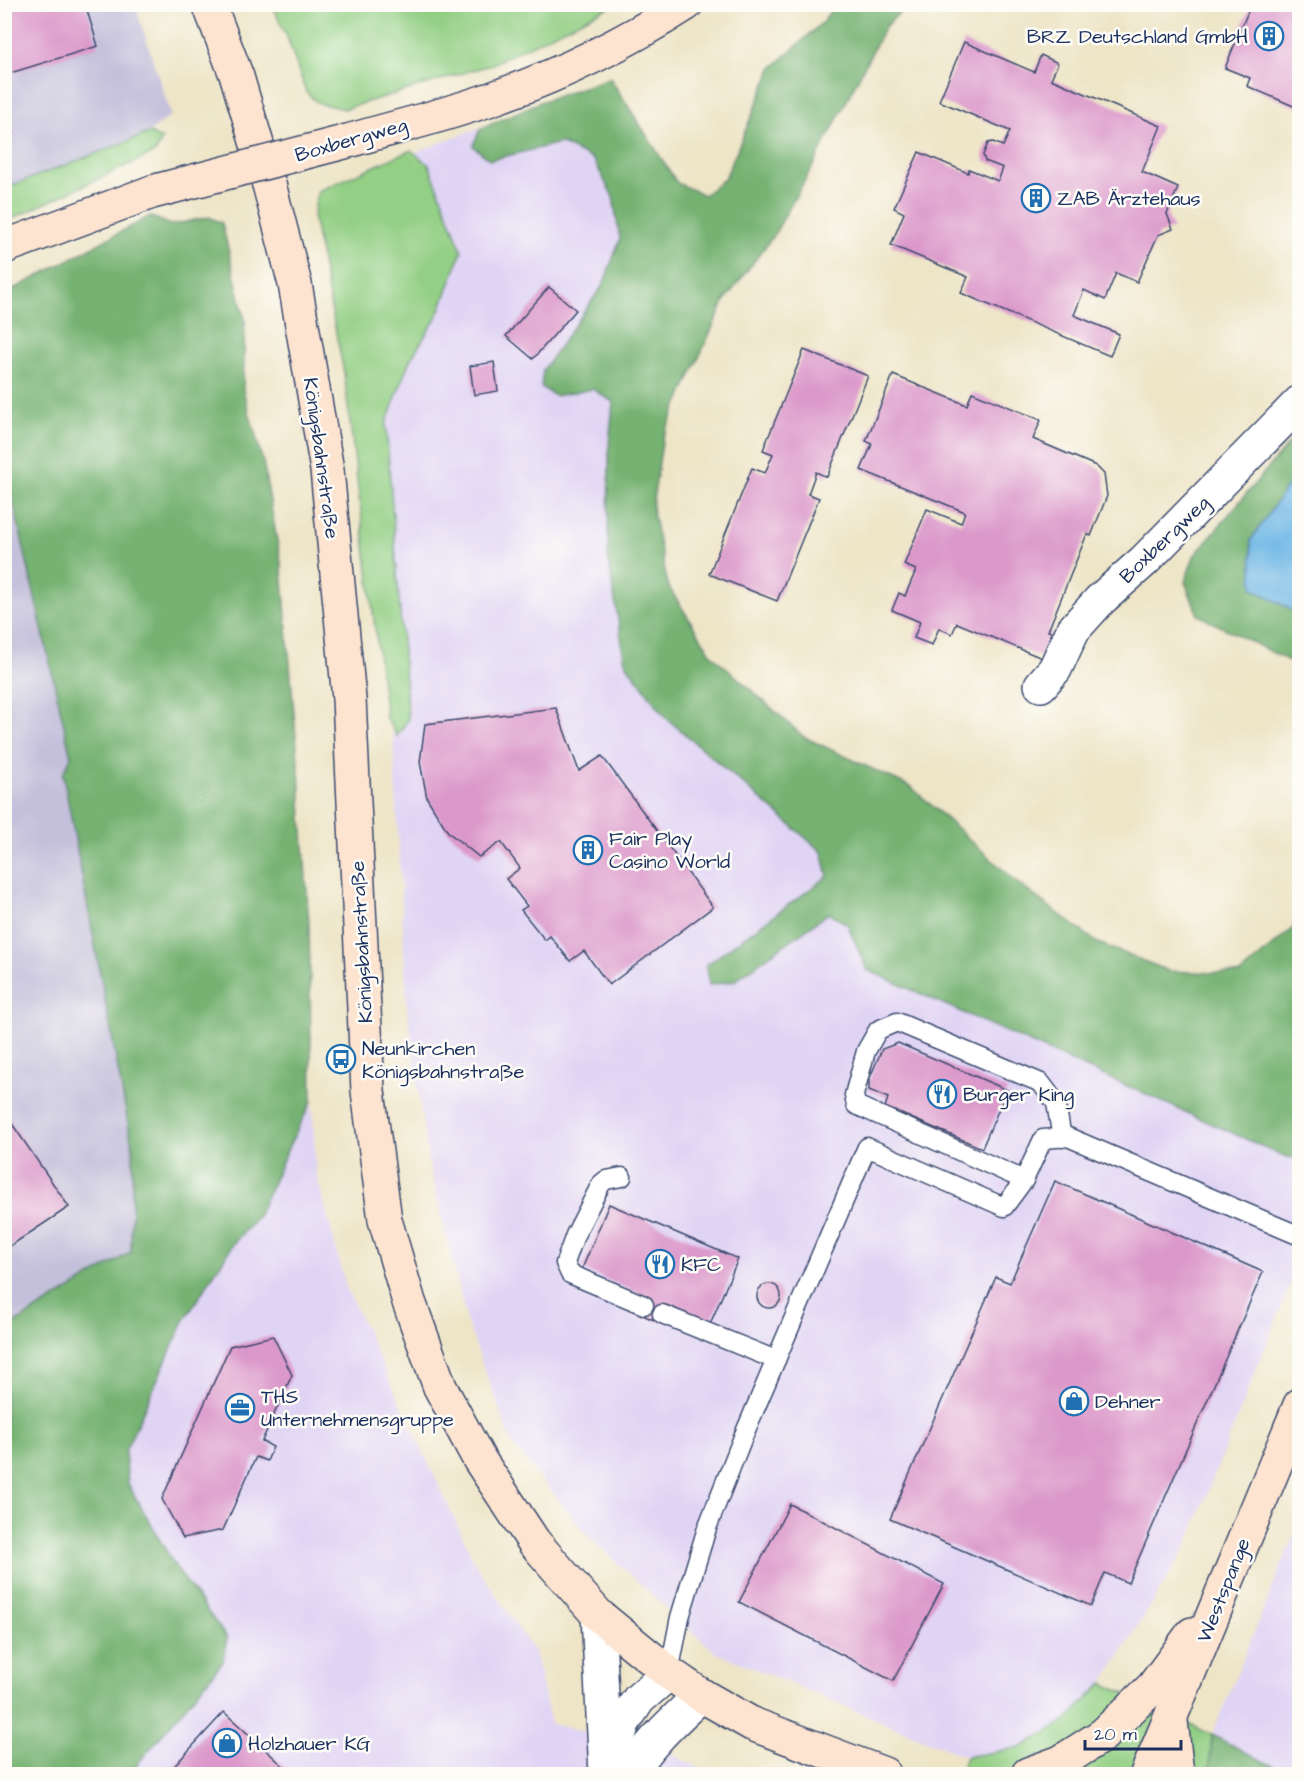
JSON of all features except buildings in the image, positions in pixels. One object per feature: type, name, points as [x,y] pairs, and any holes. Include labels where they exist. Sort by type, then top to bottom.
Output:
[{"type":"street","name":"Königsbahnstraße","points":[[209,4],[237,77],[270,188],[294,284],[327,470],[349,699],[368,1091],[385,1220],[409,1302],[440,1387],[473,1449],[534,1542],[598,1615],[669,1673],[701,1695],[752,1724],[883,1774]]},
{"type":"street","name":"Boxbergweg","points":[[4,247],[152,192],[348,141],[500,96],[554,75],[626,41],[686,4]]},
{"type":"street","name":"Boxbergweg","points":[[1041,685],[1055,669],[1073,630],[1100,600],[1144,561],[1299,402]]},
{"type":"street","name":"Westspange","points":[[1147,1774],[1299,1405]]},
{"type":"street","points":[[1028,1774],[1061,1762],[1102,1735],[1153,1687],[1218,1599]]},
{"type":"street","points":[[598,1615],[606,1774]]},
{"type":"street","points":[[606,1774],[623,1723],[639,1699],[669,1673]]},
{"type":"street","points":[[631,1774],[638,1761],[668,1726],[701,1695]]},
{"type":"street","points":[[1170,1719],[1177,1774]]},
{"type":"lane","points":[[1024,1180],[856,1105],[854,1095],[866,1051],[878,1030],[897,1022],[1041,1083],[1056,1102],[1062,1138]]},
{"type":"lane","points":[[669,1673],[680,1617],[707,1528],[867,1147],[1004,1207],[1024,1180],[1043,1139],[1068,1137],[1299,1236]]},
{"type":"lane","points":[[622,1177],[606,1180],[601,1184],[575,1235],[565,1263],[570,1274],[644,1305]]},
{"type":"lane","points":[[662,1314],[776,1360]]},
{"type":"shaded area","points":[[5,5],[135,5],[171,115],[149,133],[5,188]]},
{"type":"shaded area","points":[[573,91],[627,179],[608,558],[625,662],[665,717],[822,852],[828,876],[1286,1157],[1299,1158],[1299,1262],[1185,1549],[1103,1683],[1064,1722],[1022,1747],[966,1757],[715,1652],[589,1537],[512,1444],[467,1322],[428,1160],[407,1006],[374,366],[344,180]]},
{"type":"shaded area","points":[[4,465],[71,757],[63,775],[133,1150],[131,1252],[5,1329]]},
{"type":"shaded area","points":[[312,1101],[316,1172],[346,1287],[476,1565],[535,1653],[551,1724],[662,1749],[710,1774],[129,1774],[221,1665],[227,1638],[176,1568],[128,1484],[125,1451],[184,1321],[234,1243],[258,1216]]},
{"type":"shaded area","points":[[1299,1522],[1299,1774],[1288,1774],[1212,1735]]},
{"type":"green space","points":[[272,5],[613,5],[490,65],[344,109],[318,103],[306,92],[287,37]]},
{"type":"green space","points":[[834,5],[907,5],[885,27],[815,162],[774,235],[725,300],[663,437],[652,507],[668,586],[712,655],[804,737],[911,787],[1020,885],[1098,943],[1169,971],[1240,974],[1293,928],[1299,916],[1299,1158],[1286,1157],[867,970],[847,924],[829,913],[734,981],[709,985],[706,965],[828,876],[822,852],[665,717],[625,662],[608,558],[609,445],[613,402],[593,389],[555,396],[541,387],[543,370],[603,285],[620,239],[613,197],[593,159],[560,143],[490,160],[473,146],[480,129],[540,102],[610,78],[677,183],[704,195],[725,178],[772,68],[824,21]]},
{"type":"green space","points":[[149,133],[162,139],[156,152],[5,222],[5,188]]},
{"type":"green space","points":[[411,150],[429,165],[462,251],[438,315],[409,362],[386,424],[408,720],[397,736],[386,718],[344,373],[313,216],[318,191]]},
{"type":"green space","points":[[150,216],[171,225],[209,217],[222,223],[245,320],[243,390],[263,462],[282,568],[309,924],[312,1101],[258,1216],[234,1243],[184,1321],[125,1451],[128,1484],[176,1568],[227,1638],[223,1662],[129,1774],[5,1774],[5,1329],[131,1252],[133,1150],[63,774],[71,757],[5,465],[5,294]]},
{"type":"green space","points":[[1299,433],[1299,469],[1251,540],[1253,588],[1299,614],[1299,666],[1198,615],[1185,582],[1194,556]]},
{"type":"green space","points":[[1103,1683],[1212,1735],[1209,1774],[959,1774],[966,1757],[1022,1747],[1064,1722]]},
{"type":"green space","points":[[1212,1735],[1288,1774],[1209,1774]]},
{"type":"water","points":[[1299,469],[1299,614],[1253,588],[1251,540]]},
{"type":"place","name":"BRZ Deutschland GmbH","points":[[1269,36]]},
{"type":"place","name":"ZAB Ärztehaus","points":[[1036,198]]},
{"type":"place","name":"Fair Play Casino World","points":[[588,850]]},
{"type":"place","name":"Neunkirchen Königsbahnstraße","points":[[341,1059]]},
{"type":"place","name":"Burger King","points":[[942,1094]]},
{"type":"place","name":"KFC","points":[[660,1264]]},
{"type":"place","name":"Dehner","points":[[1074,1401]]},
{"type":"place","name":"THS Unternehmensgruppe","points":[[240,1408]]},
{"type":"place","name":"Holzhauer KG","points":[[227,1743]]}]
